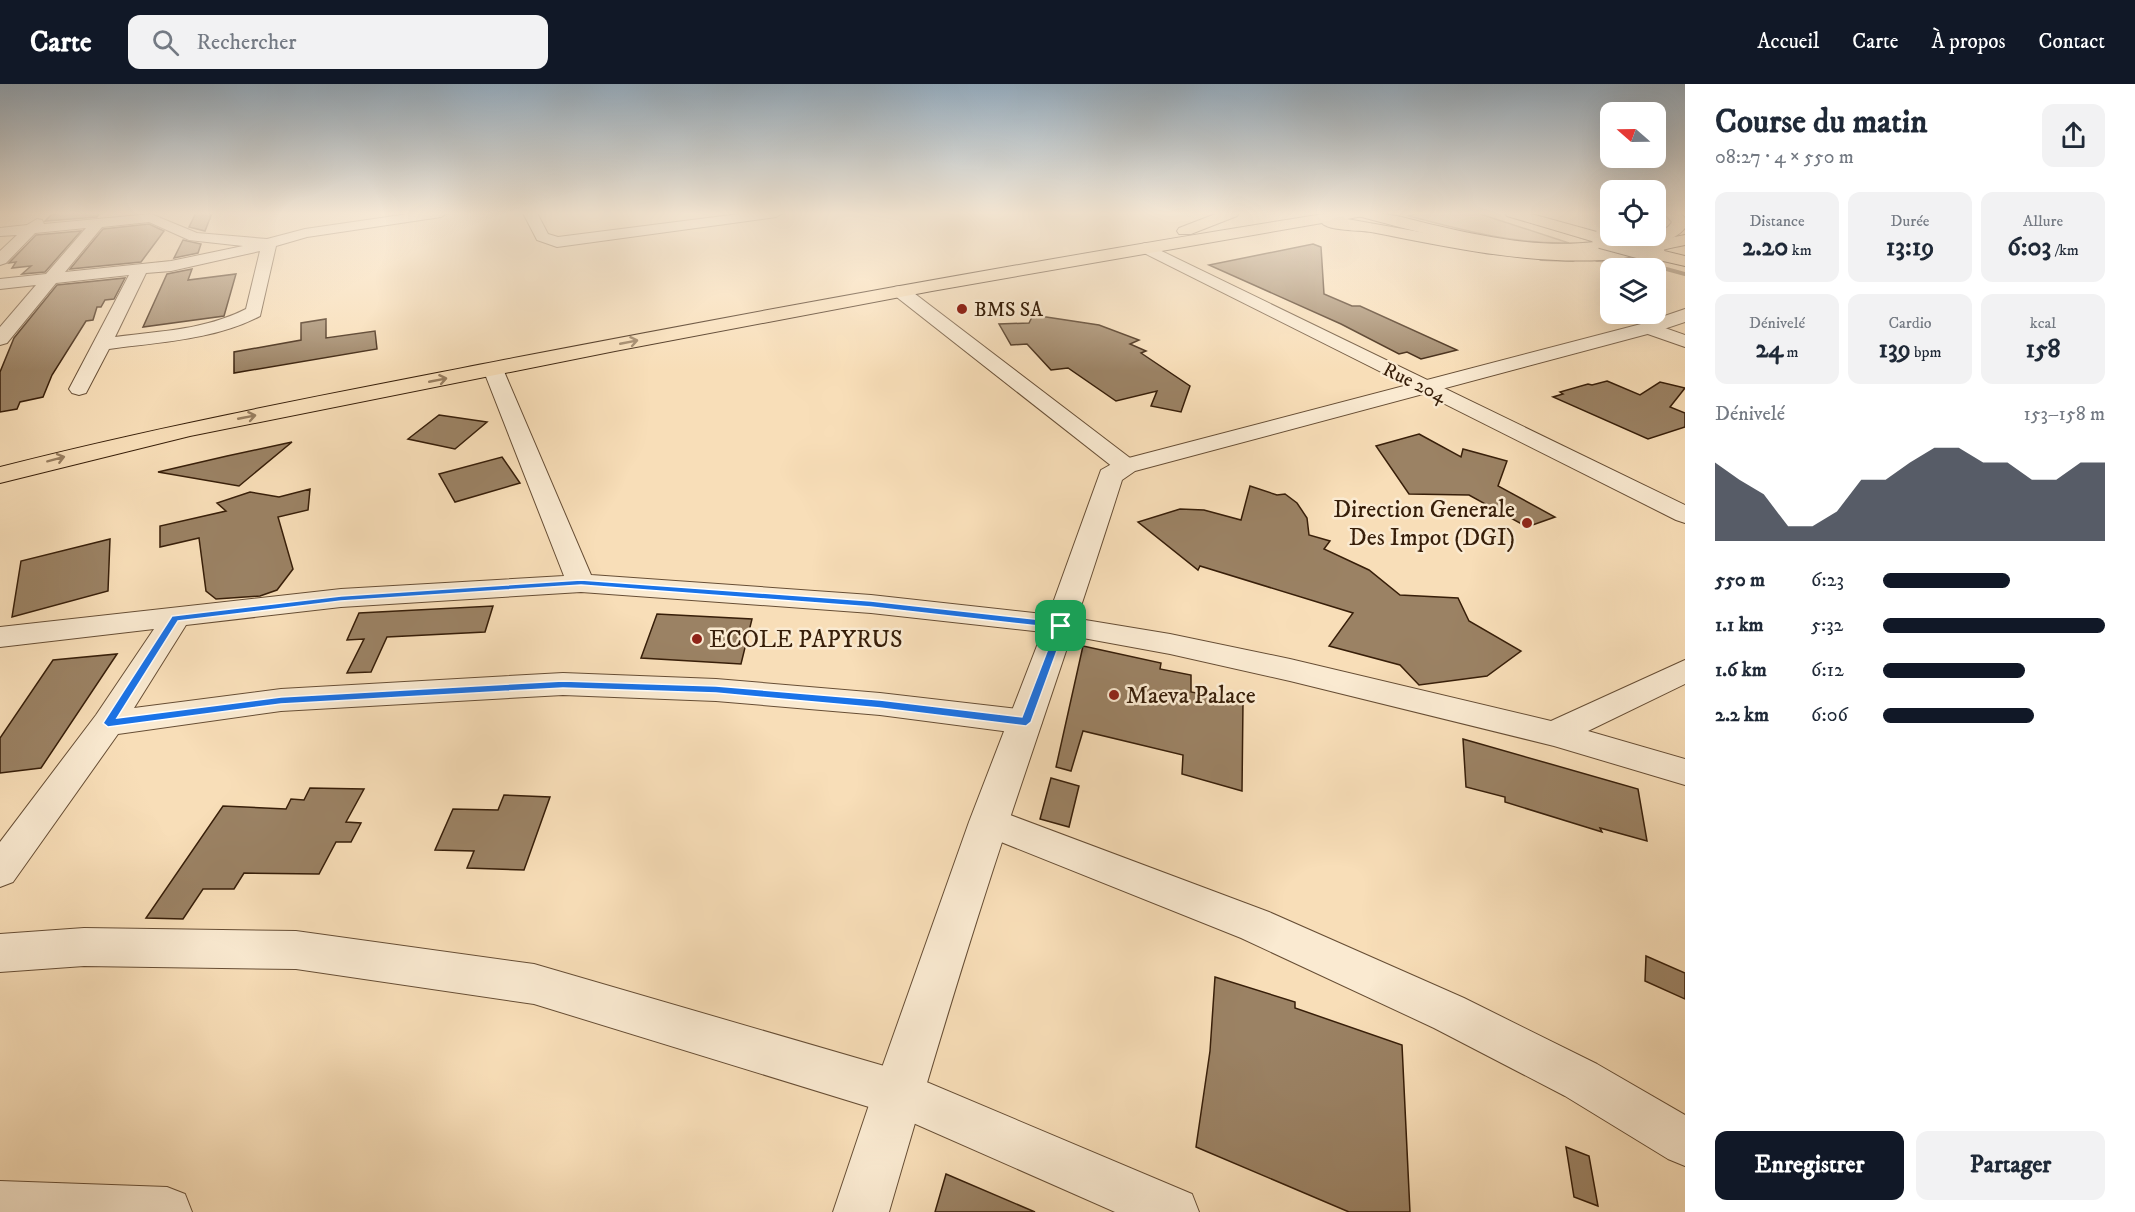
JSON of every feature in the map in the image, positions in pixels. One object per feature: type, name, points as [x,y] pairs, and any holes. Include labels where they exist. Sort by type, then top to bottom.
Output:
[{"type":"main road","points":[[101,429],[277,391],[977,266]]},
{"type":"main road","points":[[0,475],[117,444],[493,369],[1044,266]]},
{"type":"street","points":[[0,339],[62,266]]},
{"type":"street","points":[[0,284],[169,266]]},
{"type":"street","points":[[102,344],[222,327],[242,320],[254,312],[264,266]]},
{"type":"street","name":"Rue 204","points":[[1181,266],[1685,515]]},
{"type":"street","points":[[79,389],[140,270]]},
{"type":"street","points":[[900,291],[1126,466]]},
{"type":"street","points":[[1655,326],[1685,315]]},
{"type":"street","points":[[861,1212],[898,1093],[989,822],[1061,626],[1110,476],[1126,466],[1655,326],[1685,321]]},
{"type":"street","points":[[1655,326],[1685,341]]},
{"type":"street","points":[[493,369],[581,583]]},
{"type":"street","points":[[0,638],[341,598],[581,583],[871,604],[1061,626],[1170,644],[1290,670],[1554,734],[1685,772]]},
{"type":"street","points":[[0,871],[108,723],[175,619]]},
{"type":"street","points":[[1554,734],[1685,671]]},
{"type":"street","points":[[108,723],[281,700],[563,684],[716,690],[880,704],[1026,722]]},
{"type":"street","points":[[989,822],[1255,925],[1449,1013],[1581,1080],[1685,1142]]},
{"type":"street","points":[[0,953],[84,946],[296,951],[534,984],[898,1093],[1174,1212]]},
{"type":"street","points":[[0,1206],[167,1212]]},
{"type":"building","points":[[14,266],[51,266],[45,272],[22,274],[31,266],[12,268]]},
{"type":"building","points":[[73,266],[104,266],[70,269]]},
{"type":"building","points":[[1210,266],[1322,266],[1324,294],[1352,306],[1360,306],[1457,350],[1421,359],[1407,352],[1399,354],[1341,324]]},
{"type":"building","points":[[192,269],[188,280],[236,274],[224,316],[143,327],[167,274]]},
{"type":"building","points":[[125,278],[114,299],[105,300],[101,307],[97,307],[93,320],[86,321],[52,375],[43,397],[20,402],[17,409],[0,412],[0,372],[14,338],[57,285]]},
{"type":"building","points":[[1033,315],[1099,325],[1139,340],[1130,344],[1146,351],[1141,353],[1190,386],[1181,412],[1151,406],[1157,391],[1116,401],[1068,368],[1051,370],[1027,344],[1011,345],[999,324],[1029,323]]},
{"type":"building","points":[[326,319],[326,338],[375,331],[377,349],[234,373],[234,352],[301,340],[301,323]]},
{"type":"building","points":[[1607,381],[1640,395],[1660,382],[1685,388],[1670,407],[1685,413],[1685,427],[1648,439],[1553,397],[1563,394],[1560,392]]},
{"type":"building","points":[[439,415],[487,422],[455,449],[408,439]]},
{"type":"building","points":[[1419,434],[1461,457],[1463,449],[1507,461],[1498,486],[1555,517],[1527,527],[1469,495],[1409,494],[1376,446]]},
{"type":"building","points":[[292,442],[239,486],[158,472],[227,456]]},
{"type":"building","points":[[502,457],[520,483],[455,502],[439,474]]},
{"type":"building","points":[[1250,486],[1277,495],[1285,494],[1297,503],[1307,518],[1309,535],[1330,541],[1324,549],[1369,570],[1400,595],[1458,598],[1469,621],[1521,651],[1487,676],[1419,685],[1400,665],[1329,646],[1353,613],[1200,566],[1198,570],[1138,522],[1180,509],[1204,510],[1241,520]]},
{"type":"building","points":[[310,489],[308,510],[278,517],[293,569],[277,590],[260,596],[216,599],[206,591],[199,538],[160,547],[160,526],[226,511],[217,503],[250,492],[279,497]]},
{"type":"building","points":[[110,539],[108,591],[12,617],[21,561]]},
{"type":"building","points":[[493,606],[485,632],[387,637],[371,672],[347,673],[364,639],[347,640],[359,613]]},
{"type":"building","name":"ECOLE PAPYRUS","points":[[657,614],[752,619],[741,664],[641,658]]},
{"type":"building","points":[[1083,646],[1161,663],[1160,669],[1191,675],[1191,692],[1243,702],[1242,791],[1182,774],[1183,755],[1083,731],[1071,771],[1056,767]]},
{"type":"building","points":[[117,654],[41,768],[0,773],[0,738],[53,660]]},
{"type":"building","points":[[1463,739],[1638,789],[1647,841],[1600,828],[1602,832],[1505,802],[1505,797],[1466,787]]},
{"type":"building","points":[[1051,778],[1079,786],[1069,827],[1040,819]]},
{"type":"building","points":[[310,788],[364,789],[346,822],[361,823],[351,842],[336,842],[319,874],[244,873],[234,889],[203,889],[183,919],[146,918],[223,806],[286,809],[291,799],[304,800]]},
{"type":"building","points":[[504,795],[550,797],[524,870],[467,868],[474,851],[435,850],[453,809],[498,810]]},
{"type":"building","points":[[1646,956],[1685,973],[1685,999],[1645,981]]},
{"type":"building","points":[[1215,977],[1295,1002],[1295,1008],[1402,1045],[1410,1212],[1349,1212],[1196,1147],[1210,1051]]},
{"type":"building","points":[[1566,1147],[1589,1156],[1598,1206],[1574,1197]]},
{"type":"building","points":[[946,1174],[1035,1212],[935,1212]]},
{"type":"waterway","points":[[1654,266],[1685,274]]},
{"type":"place","name":"BMS SA","points":[[962,309]]},
{"type":"place","name":"Direction Generale Des Impot (DGI)","points":[[1527,523]]},
{"type":"place","name":"ECOLE PAPYRUS","points":[[697,639]]},
{"type":"place","name":"Maeva Palace","points":[[1114,695]]},
{"type":"route","points":[[581,583],[871,604],[1061,626],[1026,722],[880,704],[716,690],[563,684],[281,700],[108,723],[175,619],[341,598],[581,583]]}]
